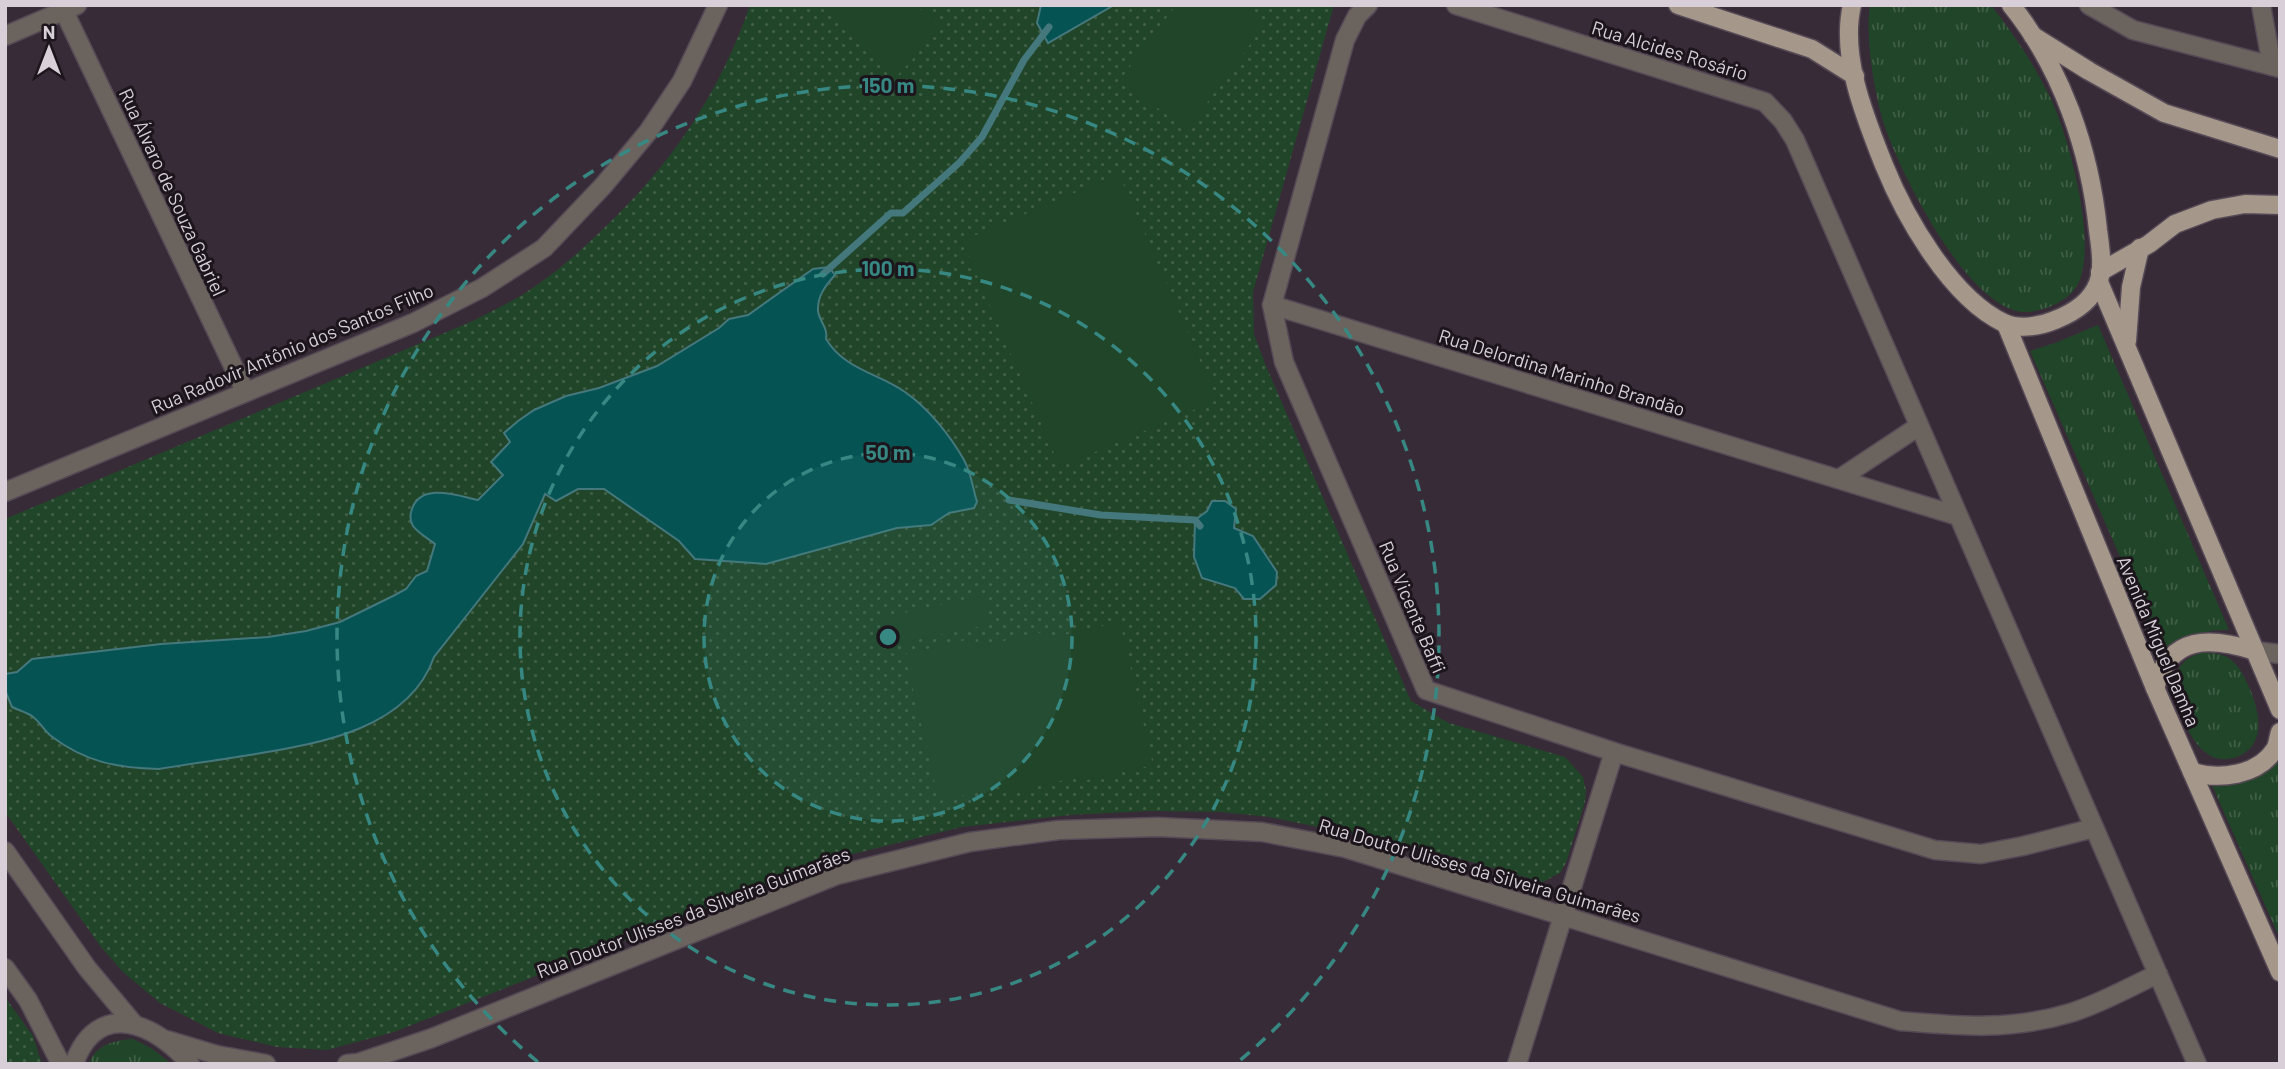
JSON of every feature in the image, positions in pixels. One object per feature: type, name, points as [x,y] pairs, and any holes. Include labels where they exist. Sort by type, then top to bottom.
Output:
[{"type":"main road","points":[[1678,5],[1812,50],[1855,76]]},
{"type":"main road","points":[[1852,5],[1849,42],[1855,76],[1874,139],[1892,184],[1917,232],[1954,282],[1976,306],[2006,324],[2028,327],[2071,314],[2090,298],[2099,277],[2100,244],[2096,205],[2084,150],[2064,97],[2032,35],[2011,5]]},
{"type":"main road","points":[[2032,35],[2088,71],[2164,113],[2280,149]]},
{"type":"main road","points":[[2099,277],[2175,224],[2212,210],[2245,204],[2280,205]]},
{"type":"main road","points":[[2127,346],[2131,287],[2140,248]]},
{"type":"main road","points":[[2099,277],[2280,710]]},
{"type":"main road","name":"Avenida Miguel Damha","points":[[2006,324],[2155,688],[2280,972]]},
{"type":"main road","points":[[2155,688],[2164,667],[2180,650],[2190,645],[2218,641],[2255,650]]},
{"type":"main road","points":[[2192,772],[2219,777],[2245,771],[2267,758],[2276,748],[2280,732]]},
{"type":"street","name":"Rua Radovir Antônio dos Santos Filho","points":[[5,492],[413,323],[482,288],[544,248],[603,186],[648,132],[682,81],[718,5]]},
{"type":"street","name":"Rua Vicente Baffi","points":[[1368,5],[1357,16],[1345,40],[1272,305],[1284,362],[1426,690],[1615,752],[1935,850],[1981,854],[2094,828]]},
{"type":"street","name":"Rua Alcides Rosário","points":[[1456,5],[1765,102],[1783,121],[1795,140],[1919,426]]},
{"type":"street","points":[[2089,5],[2133,30],[2276,67],[2261,5]]},
{"type":"street","name":"Rua Álvaro de Souza Gabriel","points":[[71,8],[245,391]]},
{"type":"street","points":[[5,36],[71,8]]},
{"type":"street","name":"Rua Delordina Marinho Brandão","points":[[1272,305],[1958,516]]},
{"type":"street","points":[[1839,479],[1919,426],[2197,1064]]},
{"type":"street","points":[[2255,650],[2280,654]]},
{"type":"street","points":[[1517,1064],[1615,752]]},
{"type":"street","name":"Rua Doutor Ulisses da Silveira Guimarães","points":[[347,1064],[358,1063],[432,1038],[837,875],[970,842],[1059,830],[1158,827],[1262,832],[1345,848],[1900,1021],[1965,1027],[2011,1026],[2071,1013],[2158,974]]},
{"type":"street","points":[[5,851],[87,968],[133,1023]]},
{"type":"street","points":[[5,968],[28,1000],[61,1064]]},
{"type":"street","points":[[74,1064],[80,1048],[94,1033],[113,1024],[133,1023],[149,1028],[190,1064]]},
{"type":"street","points":[[161,1038],[217,1055],[266,1064]]},
{"type":"green space","points":[[750,5],[1334,5],[1253,292],[1254,334],[1411,701],[1449,723],[1565,757],[1583,777],[1585,802],[1566,863],[1560,873],[1543,882],[1421,848],[1269,817],[1220,812],[1147,811],[1071,815],[962,827],[829,860],[394,1032],[327,1050],[277,1047],[218,1033],[160,1003],[123,972],[101,947],[5,812],[5,519],[475,320],[518,298],[568,262],[601,231],[670,155],[690,127],[723,69]]},
{"type":"green space","points":[[819,5],[916,5],[941,28],[897,76]]},
{"type":"green space","points":[[1176,5],[1240,5],[1265,24],[1187,130],[1120,80]]},
{"type":"green space","points":[[1870,5],[1991,5],[2024,50],[2051,99],[2066,140],[2084,223],[2082,272],[2075,289],[2060,302],[2028,312],[2006,307],[1983,291],[1939,236],[1904,172],[1883,121],[1871,63]]},
{"type":"green space","points":[[1119,174],[1217,400],[1060,467],[962,241]]},
{"type":"green space","points":[[2098,325],[2229,630],[2202,634],[2164,657],[2030,351]]},
{"type":"green space","points":[[985,595],[991,624],[887,646],[881,618]]},
{"type":"green space","points":[[1120,622],[1153,765],[1083,781],[1081,776],[1010,793],[1008,785],[939,801],[905,654],[975,638],[977,647],[1048,631],[1050,638]]},
{"type":"green space","points":[[2201,653],[2218,654],[2231,660],[2243,674],[2253,697],[2258,718],[2256,738],[2244,753],[2233,758],[2215,758],[2201,749],[2179,709],[2175,689],[2177,672],[2182,664]]},
{"type":"green space","points":[[2278,758],[2280,762],[2280,939],[2211,783]]},
{"type":"green space","points":[[5,997],[33,1036],[42,1064],[5,1064]]},
{"type":"green space","points":[[133,1039],[151,1048],[172,1064],[89,1064],[96,1052],[106,1045]]},
{"type":"shaded area","points":[[1041,5],[1114,5],[1048,43],[1037,23]]},
{"type":"shaded area","points":[[829,267],[835,275],[823,291],[818,306],[826,339],[843,358],[905,392],[938,423],[966,465],[977,502],[974,508],[949,513],[931,525],[897,528],[766,564],[695,559],[679,541],[604,489],[578,489],[556,501],[545,494],[523,544],[434,657],[421,682],[403,702],[381,718],[356,730],[330,739],[275,751],[159,769],[144,768],[102,762],[76,752],[51,736],[32,716],[12,707],[5,690],[5,674],[17,672],[32,659],[161,644],[268,637],[306,631],[340,622],[406,589],[416,576],[427,571],[435,544],[412,524],[411,513],[417,501],[432,493],[478,500],[503,475],[491,462],[510,442],[504,433],[518,421],[534,410],[566,396],[599,388],[657,366],[729,319],[748,315],[813,269]]},
{"type":"shaded area","points":[[1212,501],[1225,501],[1236,509],[1234,528],[1253,536],[1277,572],[1276,585],[1260,599],[1244,599],[1235,588],[1202,578],[1194,557],[1195,520],[1207,511]]},
{"type":"waterway","points":[[823,274],[891,213],[903,213],[959,163],[982,137],[1024,60],[1049,27]]},
{"type":"waterway","points":[[1009,500],[1101,515],[1195,520],[1200,526]]}]
